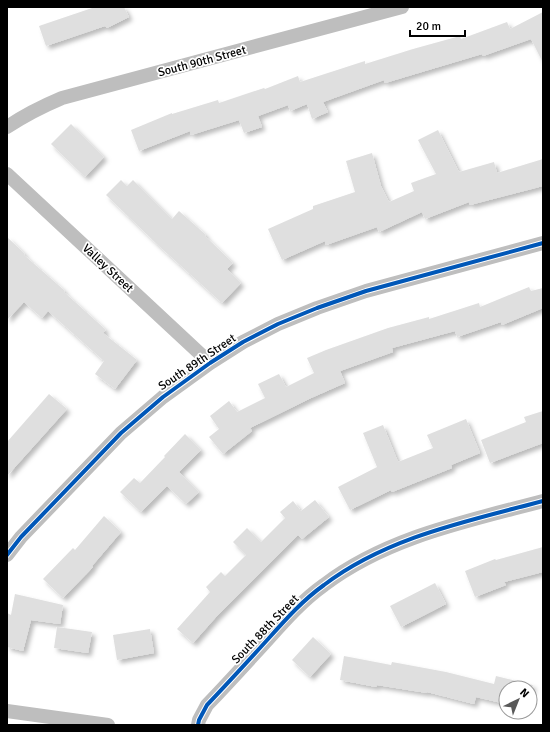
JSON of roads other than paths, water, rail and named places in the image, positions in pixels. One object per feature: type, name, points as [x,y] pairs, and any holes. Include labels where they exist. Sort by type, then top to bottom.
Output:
[{"type":"street","name":"South 90th Street","points":[[7,127],[21,117],[62,98],[402,7]]},
{"type":"street","name":"Valley Street","points":[[7,174],[210,363]]},
{"type":"street","name":"South 89th Street","points":[[7,555],[21,538],[121,433],[163,397],[210,363],[243,342],[317,308],[366,291],[543,242]]},
{"type":"street","name":"South 88th Street","points":[[198,725],[207,705],[299,606],[323,585],[346,570],[388,548],[435,530],[543,501]]},
{"type":"street","points":[[7,711],[108,725]]}]
